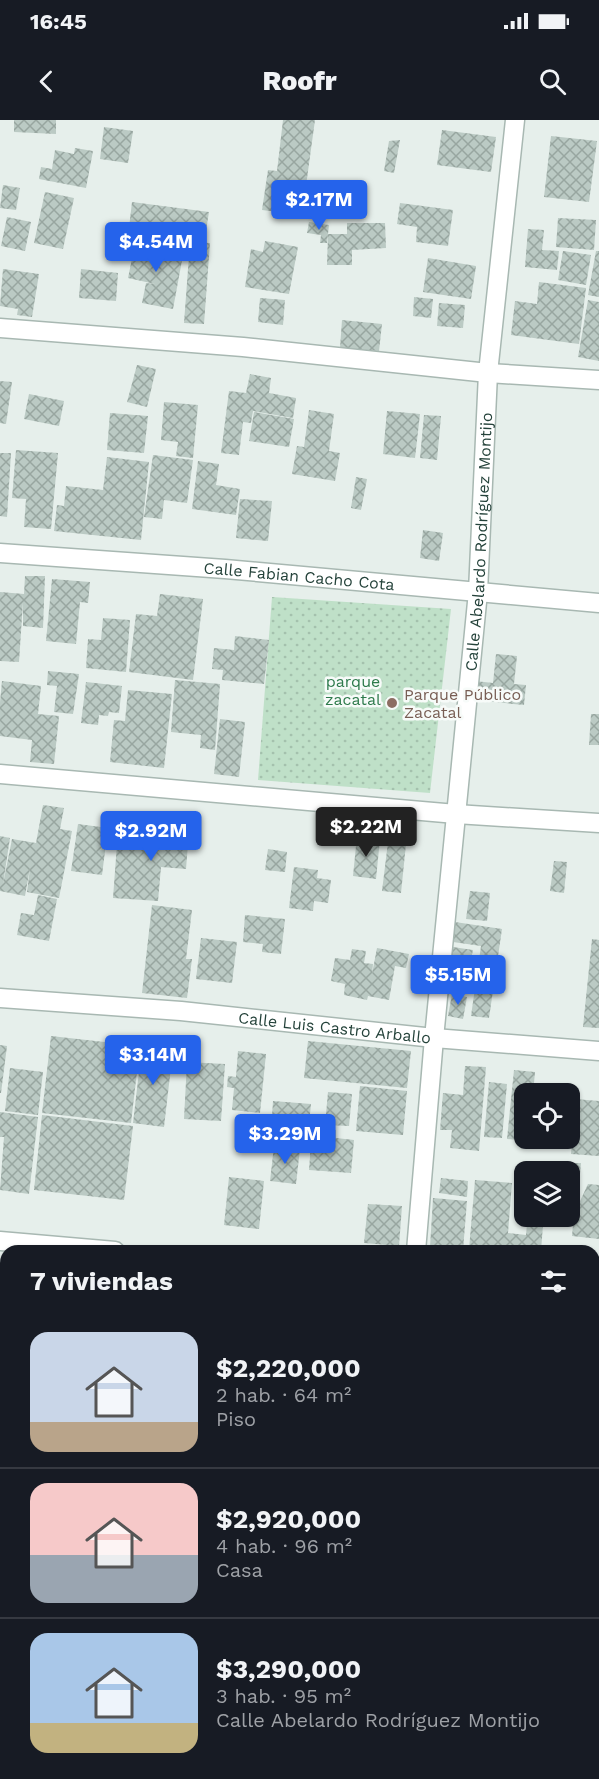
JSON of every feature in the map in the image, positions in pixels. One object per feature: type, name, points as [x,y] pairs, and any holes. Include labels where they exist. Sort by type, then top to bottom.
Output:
[{"type":"street","name":"Calle Abelardo Rodríguez Montijo","points":[[417,1245],[434,1038],[478,592],[488,373],[515,120]]},
{"type":"street","points":[[0,328],[243,347],[488,373],[599,380]]},
{"type":"street","name":"Calle Fabian Cacho Cota","points":[[0,553],[225,568],[599,603]]},
{"type":"street","points":[[0,774],[456,814],[599,823]]},
{"type":"street","name":"Calle Luis Castro Arballo","points":[[0,998],[181,1011],[434,1038],[599,1051]]},
{"type":"street","points":[[0,1241],[46,1245]]},
{"type":"green space","name":"parque zacatal","points":[[272,597],[451,609],[430,793],[258,780]]},
{"type":"building","points":[[14,120],[56,120],[56,134],[14,132]]},
{"type":"building","points":[[283,120],[315,120],[302,215],[262,210],[268,170],[277,171]]},
{"type":"building","points":[[104,127],[133,131],[128,163],[100,159]]},
{"type":"building","points":[[442,130],[496,137],[491,172],[437,165]]},
{"type":"building","points":[[551,136],[597,141],[589,202],[544,197]]},
{"type":"building","points":[[400,140],[394,173],[384,171],[389,141]]},
{"type":"building","points":[[75,148],[93,151],[86,188],[39,179],[41,167],[52,169],[55,150],[74,154]]},
{"type":"building","points":[[3,185],[20,188],[16,210],[0,208]]},
{"type":"building","points":[[45,192],[74,198],[63,249],[34,243]]},
{"type":"building","points":[[132,202],[209,212],[205,237],[129,228]]},
{"type":"building","points":[[400,203],[453,210],[448,246],[416,242],[417,227],[397,224]]},
{"type":"building","points":[[7,217],[31,222],[25,251],[1,246]]},
{"type":"building","points":[[558,218],[596,220],[594,250],[556,247]]},
{"type":"building","points":[[309,222],[329,225],[327,243],[320,243],[321,235],[307,233]]},
{"type":"building","points":[[347,223],[385,223],[386,248],[352,250],[352,265],[327,265],[328,234],[347,234]]},
{"type":"building","points":[[528,229],[544,230],[542,250],[559,251],[557,270],[525,267]]},
{"type":"building","points":[[136,239],[162,245],[161,251],[183,255],[173,309],[142,303],[146,283],[155,284],[128,278]]},
{"type":"building","points":[[265,241],[298,247],[289,294],[245,287],[251,249],[263,252]]},
{"type":"building","points":[[190,242],[210,243],[204,324],[184,323]]},
{"type":"building","points":[[563,251],[591,255],[586,285],[558,280]]},
{"type":"building","points":[[596,251],[599,251],[599,297],[588,295]]},
{"type":"building","points":[[428,258],[476,266],[471,299],[423,292]]},
{"type":"building","points":[[3,269],[39,274],[32,317],[17,315],[18,309],[0,306]]},
{"type":"building","points":[[81,269],[118,273],[116,301],[79,298]]},
{"type":"building","points":[[539,282],[586,288],[579,344],[511,335],[515,301],[537,304]]},
{"type":"building","points":[[414,297],[433,299],[431,318],[413,316]]},
{"type":"building","points":[[260,298],[285,300],[283,325],[258,322]]},
{"type":"building","points":[[588,300],[599,302],[599,361],[578,357]]},
{"type":"building","points":[[439,303],[465,305],[463,328],[437,326]]},
{"type":"building","points":[[342,320],[382,324],[379,351],[340,348]]},
{"type":"building","points":[[137,365],[156,369],[147,407],[127,402]]},
{"type":"building","points":[[250,374],[271,378],[269,393],[296,398],[293,418],[253,411],[251,423],[243,422],[239,455],[221,453],[229,391],[246,393]]},
{"type":"building","points":[[0,381],[12,382],[6,424],[0,423]]},
{"type":"building","points":[[29,394],[64,401],[59,426],[24,419]]},
{"type":"building","points":[[164,402],[198,405],[193,458],[176,456],[178,442],[161,440]]},
{"type":"building","points":[[309,410],[334,414],[329,451],[340,453],[335,481],[292,474],[297,446],[304,447]]},
{"type":"building","points":[[387,411],[420,414],[415,458],[383,454]]},
{"type":"building","points":[[254,412],[294,419],[289,447],[249,441]]},
{"type":"building","points":[[110,413],[148,416],[144,453],[107,450]]},
{"type":"building","points":[[424,415],[441,416],[437,460],[420,458]]},
{"type":"building","points":[[16,450],[58,453],[51,529],[24,527],[26,499],[12,498]]},
{"type":"building","points":[[0,453],[11,453],[7,517],[0,516]]},
{"type":"building","points":[[153,455],[193,460],[187,503],[164,500],[162,519],[144,517]]},
{"type":"building","points":[[107,457],[149,462],[141,540],[54,531],[57,505],[64,506],[66,486],[103,490]]},
{"type":"building","points":[[198,461],[219,464],[216,485],[240,489],[236,515],[192,509]]},
{"type":"building","points":[[356,477],[367,479],[361,510],[351,508]]},
{"type":"building","points":[[240,499],[272,501],[268,541],[236,538]]},
{"type":"building","points":[[423,530],[443,533],[439,561],[420,558]]},
{"type":"building","points":[[25,576],[45,576],[43,628],[23,626],[23,602],[19,662],[0,661],[0,592],[24,594]]},
{"type":"building","points":[[52,579],[90,582],[88,603],[80,602],[76,644],[46,641]]},
{"type":"building","points":[[160,594],[203,599],[193,680],[129,672],[136,614],[157,616]]},
{"type":"building","points":[[103,618],[130,620],[126,672],[86,668],[88,639],[101,640]]},
{"type":"building","points":[[235,636],[269,640],[264,684],[222,680],[223,670],[212,669],[214,648],[234,650]]},
{"type":"building","points":[[496,654],[517,656],[514,684],[526,685],[524,705],[474,700],[475,681],[493,683]]},
{"type":"building","points":[[48,671],[79,674],[73,714],[54,712],[57,686],[47,685]]},
{"type":"building","points":[[175,680],[220,684],[215,750],[200,748],[201,735],[171,732]]},
{"type":"building","points":[[2,681],[41,686],[38,714],[59,716],[54,764],[30,762],[32,740],[0,736]]},
{"type":"building","points":[[86,682],[122,686],[119,713],[109,712],[108,716],[99,715],[98,725],[81,723]]},
{"type":"building","points":[[128,690],[172,694],[164,768],[110,762],[114,720],[125,721]]},
{"type":"building","points":[[591,714],[599,714],[599,745],[589,745]]},
{"type":"building","points":[[220,719],[245,722],[239,777],[214,774]]},
{"type":"building","points":[[43,805],[64,808],[60,829],[72,831],[59,898],[27,892],[30,868],[25,896],[0,891],[0,836],[10,838],[3,884],[12,839],[36,843]]},
{"type":"building","points":[[162,816],[190,819],[186,869],[161,867],[158,901],[113,898],[117,844],[160,848]]},
{"type":"building","points":[[78,824],[108,828],[102,875],[71,871]]},
{"type":"building","points":[[357,836],[380,839],[376,879],[353,876]]},
{"type":"building","points":[[388,842],[406,844],[401,893],[382,891]]},
{"type":"building","points":[[268,849],[287,852],[285,872],[265,870]]},
{"type":"building","points":[[554,861],[567,862],[564,893],[550,891]]},
{"type":"building","points":[[294,867],[318,870],[317,878],[331,880],[328,903],[314,901],[313,911],[289,908]]},
{"type":"building","points":[[470,891],[490,893],[487,921],[466,919]]},
{"type":"building","points":[[38,895],[57,899],[49,941],[17,935],[21,913],[34,915]]},
{"type":"building","points":[[152,905],[192,910],[186,959],[192,959],[187,998],[142,993]]},
{"type":"building","points":[[245,915],[285,919],[281,954],[262,952],[263,944],[243,942]]},
{"type":"building","points":[[455,922],[502,929],[489,1018],[471,1016],[481,946],[453,942]]},
{"type":"building","points":[[201,938],[237,942],[232,983],[196,979]]},
{"type":"building","points":[[592,939],[599,940],[599,1028],[583,1027]]},
{"type":"building","points":[[453,947],[473,950],[470,964],[451,960]]},
{"type":"building","points":[[377,948],[409,954],[406,968],[395,966],[389,1000],[368,996],[367,1000],[344,995],[345,984],[331,981],[335,958],[350,960],[352,949],[366,951],[364,963],[373,964],[372,974]]},
{"type":"building","points":[[452,994],[467,997],[463,1019],[448,1016]]},
{"type":"building","points":[[51,1036],[140,1046],[131,1123],[42,1113]]},
{"type":"building","points":[[308,1041],[411,1051],[407,1088],[304,1078]]},
{"type":"building","points":[[0,1045],[7,1046],[1,1093],[0,1093]]},
{"type":"building","points":[[142,1046],[173,1050],[164,1127],[133,1123]]},
{"type":"building","points":[[238,1051],[266,1054],[260,1113],[232,1110],[234,1088],[227,1087],[228,1076],[236,1077]]},
{"type":"building","points":[[187,1062],[225,1064],[221,1121],[184,1119]]},
{"type":"building","points":[[465,1066],[486,1067],[479,1151],[450,1148],[452,1130],[440,1130],[443,1093],[463,1095]]},
{"type":"building","points":[[10,1068],[43,1072],[38,1115],[5,1111]]},
{"type":"building","points":[[514,1070],[535,1072],[534,1083],[514,1083],[514,1140],[507,1139]]},
{"type":"building","points":[[489,1082],[507,1084],[502,1138],[484,1137]]},
{"type":"building","points":[[360,1086],[407,1091],[403,1135],[356,1131]]},
{"type":"building","points":[[328,1092],[352,1094],[349,1126],[325,1125]]},
{"type":"building","points":[[580,1099],[599,1101],[599,1156],[571,1154],[571,1149],[580,1149]]},
{"type":"building","points":[[273,1101],[311,1104],[308,1134],[271,1131]]},
{"type":"building","points":[[0,1112],[38,1117],[29,1194],[0,1190],[4,1137],[0,1137]]},
{"type":"building","points":[[42,1115],[133,1126],[124,1200],[34,1190]]},
{"type":"building","points":[[312,1129],[336,1130],[336,1138],[354,1140],[351,1173],[309,1170]]},
{"type":"building","points":[[274,1146],[300,1149],[296,1184],[270,1181]]},
{"type":"building","points":[[229,1177],[264,1181],[259,1229],[224,1225]]},
{"type":"building","points":[[441,1178],[468,1181],[467,1197],[439,1193]]},
{"type":"building","points":[[475,1180],[512,1183],[508,1233],[526,1235],[527,1227],[543,1227],[541,1245],[469,1245]]},
{"type":"building","points":[[588,1184],[599,1185],[599,1239],[572,1236],[573,1227],[580,1227],[580,1201]]},
{"type":"building","points":[[433,1198],[467,1201],[463,1245],[430,1245]]},
{"type":"building","points":[[368,1204],[402,1206],[399,1245],[364,1243]]},
{"type":"place","name":"Parque Público Zacatal","points":[[392,703]]}]
